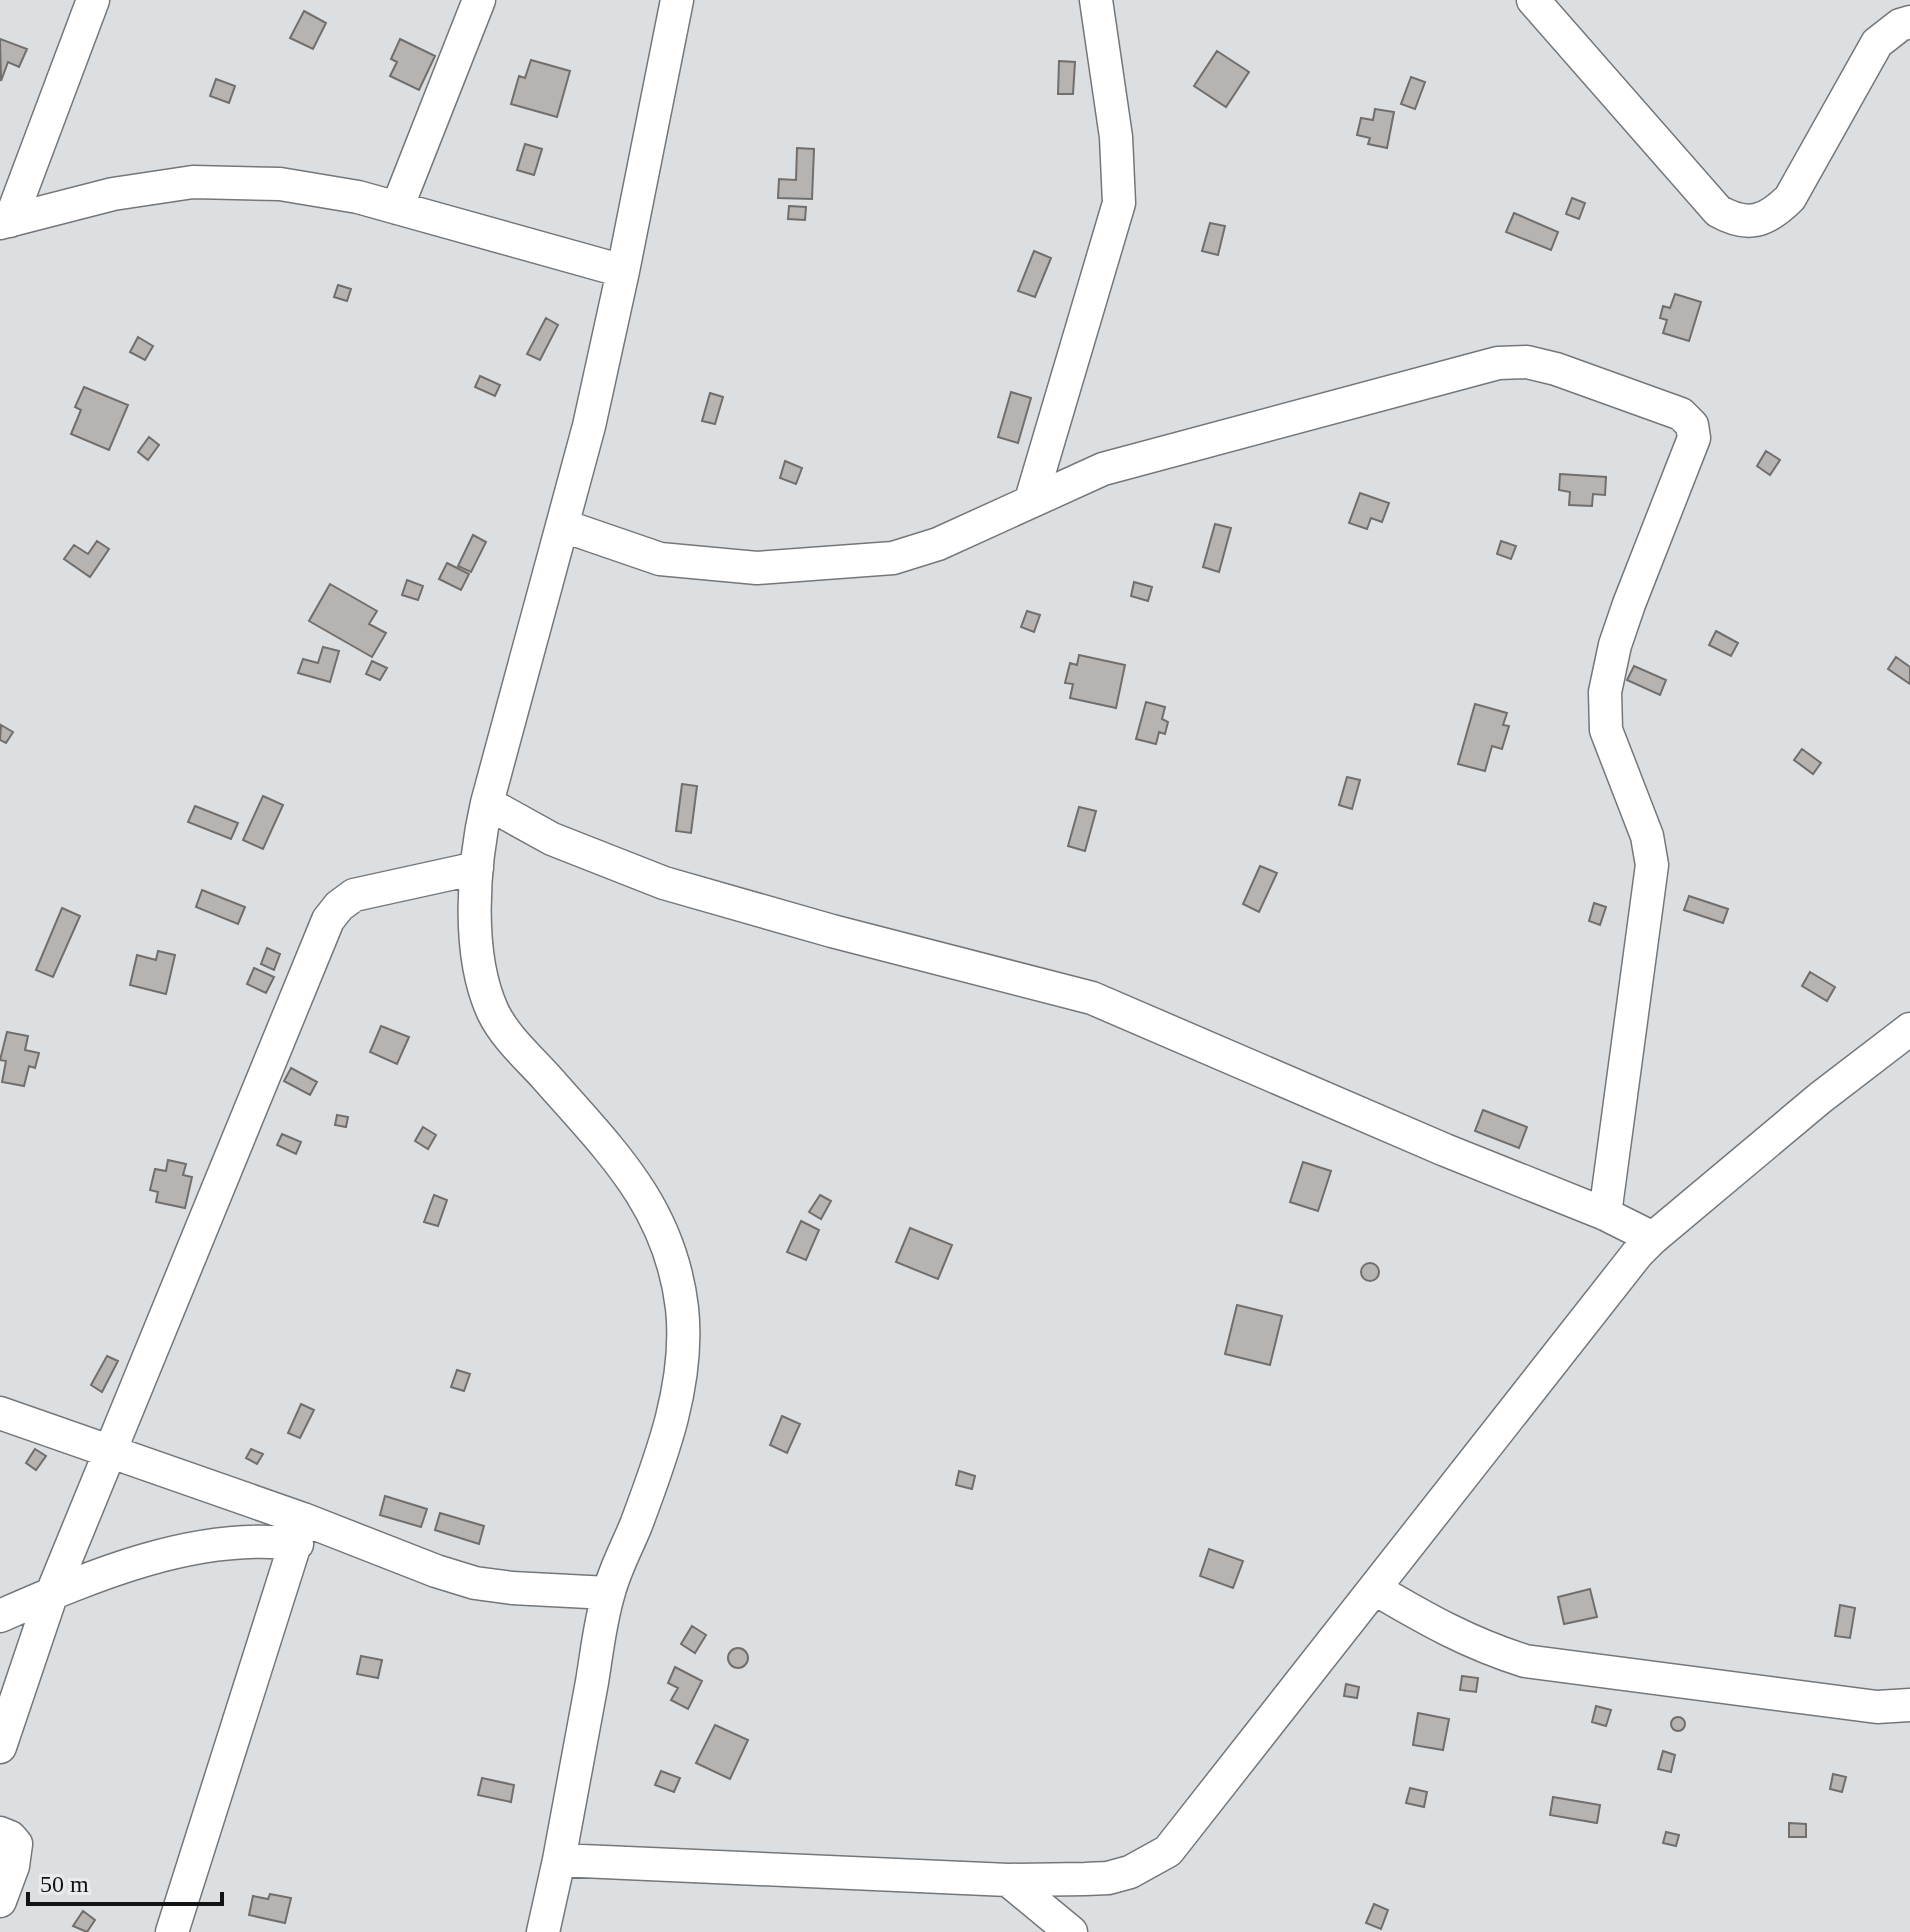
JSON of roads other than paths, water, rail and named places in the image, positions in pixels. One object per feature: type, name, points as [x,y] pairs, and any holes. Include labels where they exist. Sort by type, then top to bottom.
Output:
[{"type":"street","points":[[5,222],[93,0]]},
{"type":"street","points":[[543,1932],[608,1593],[637,1522],[675,1405],[684,1356],[681,1307],[674,1268],[647,1199],[627,1168],[516,1044],[495,1015],[482,977],[477,935],[479,837],[589,426],[677,0]]},
{"type":"street","points":[[1031,500],[1119,203],[1116,137],[1096,0]]},
{"type":"street","points":[[1533,0],[1707,200],[1730,218],[1750,222],[1769,216],[1790,198],[1877,43],[1900,25],[1910,22]]},
{"type":"street","points":[[397,208],[469,3]]},
{"type":"street","points":[[5,222],[113,194],[193,182],[280,184],[358,197],[623,271]]},
{"type":"street","points":[[564,526],[660,559],[757,568],[893,558],[938,544],[1103,469],[1498,363],[1527,362],[1556,369],[1681,414],[1692,425],[1694,438],[1629,604],[1615,645],[1605,692],[1606,730],[1647,836],[1652,865],[1605,1214]]},
{"type":"street","points":[[487,803],[552,839],[664,883],[832,931],[1092,998],[1445,1150],[1605,1214],[1653,1238]]},
{"type":"street","points":[[0,1747],[52,1593],[328,920],[339,906],[354,895],[477,868]]},
{"type":"street","points":[[559,1860],[1008,1880],[1108,1878],[1130,1872],[1168,1851],[1627,1266],[1653,1238],[1820,1098],[1910,1029]]},
{"type":"street","points":[[0,1413],[111,1453],[300,1532],[475,1583],[608,1593]]},
{"type":"street","points":[[0,1616],[109,1572],[213,1544],[269,1540],[300,1532]]},
{"type":"street","points":[[172,1932],[204,1824],[300,1532]]},
{"type":"street","points":[[1375,1589],[1434,1624],[1480,1646],[1525,1661],[1877,1707],[1910,1705]]},
{"type":"street","points":[[0,1833],[16,1844],[13,1866],[0,1901]]},
{"type":"street","points":[[1008,1880],[1071,1932]]}]
